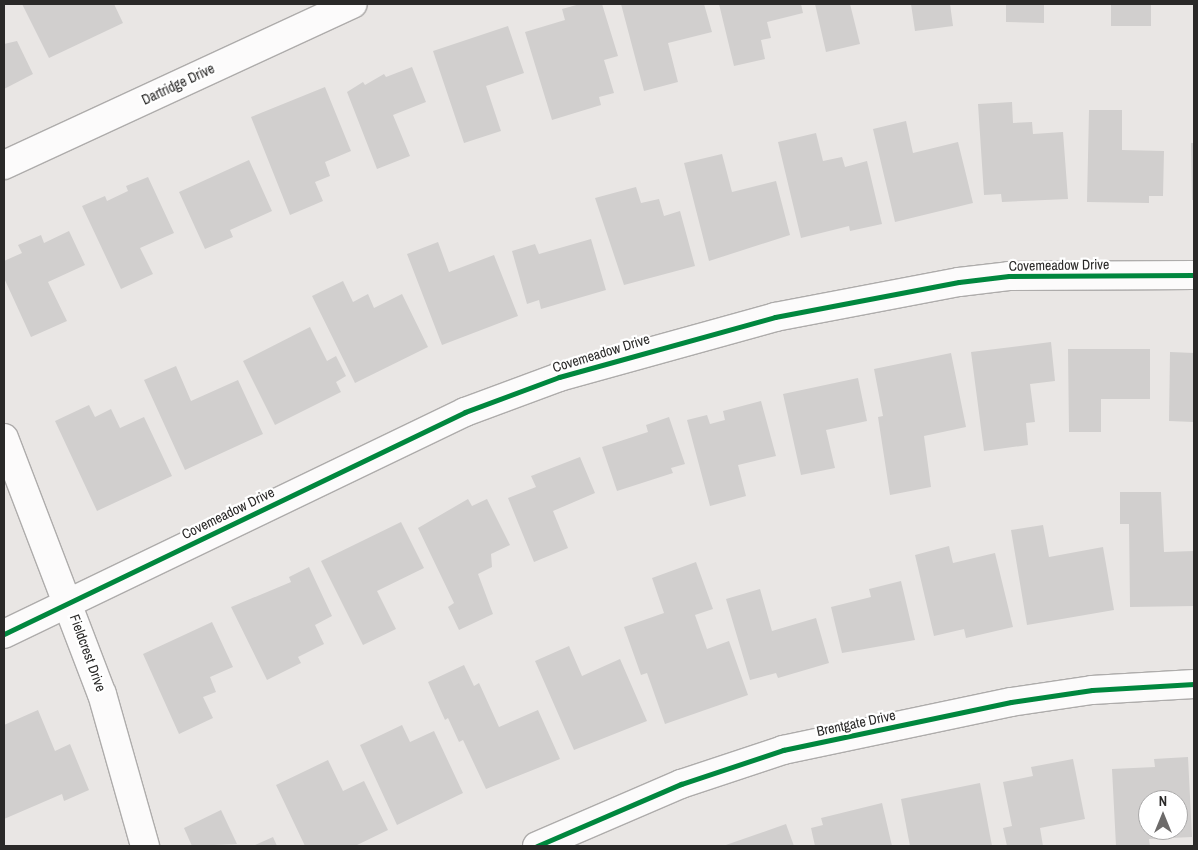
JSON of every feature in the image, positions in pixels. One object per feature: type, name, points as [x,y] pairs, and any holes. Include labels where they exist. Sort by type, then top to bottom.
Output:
[{"type":"street","name":"Dartridge Drive","points":[[4,165],[344,5]]},
{"type":"street","name":"Covemeadow Drive","points":[[4,634],[465,412],[559,377],[666,345],[775,317],[959,282],[1009,276],[1194,275]]},
{"type":"street","name":"Fieldcrest Drive","points":[[4,438],[69,602],[102,694],[145,846]]},
{"type":"street","name":"Brentgate Drive","points":[[537,846],[681,784],[783,750],[1011,702],[1092,690],[1194,684]]},
{"type":"building","points":[[22,4],[114,4],[123,23],[49,58]]},
{"type":"building","points":[[580,4],[602,4],[618,56],[604,60],[614,93],[599,97],[601,105],[552,120],[525,32],[565,20],[562,9]]},
{"type":"building","points":[[621,4],[704,4],[712,32],[668,43],[678,82],[644,91]]},
{"type":"building","points":[[719,4],[801,4],[803,13],[767,22],[771,38],[761,40],[765,59],[734,66]]},
{"type":"building","points":[[815,4],[850,4],[860,44],[826,52]]},
{"type":"building","points":[[911,4],[950,4],[953,26],[915,31]]},
{"type":"building","points":[[1006,4],[1044,4],[1044,23],[1006,22]]},
{"type":"building","points":[[1111,4],[1151,4],[1151,26],[1111,26]]},
{"type":"building","points":[[508,26],[524,73],[486,86],[501,131],[464,143],[433,51]]},
{"type":"building","points":[[17,41],[33,74],[4,89],[4,44]]},
{"type":"building","points":[[412,67],[426,102],[393,115],[410,156],[377,169],[347,92],[363,82],[365,85],[384,74],[386,77]]},
{"type":"building","points":[[325,87],[351,151],[325,162],[330,176],[315,182],[323,201],[290,215],[251,117]]},
{"type":"building","points":[[1012,102],[1013,123],[1032,122],[1033,134],[1063,132],[1068,199],[1002,202],[1001,194],[984,195],[978,104]]},
{"type":"building","points":[[1089,110],[1122,110],[1122,150],[1164,151],[1163,196],[1149,196],[1149,203],[1087,202]]},
{"type":"building","points":[[906,121],[913,153],[958,142],[973,203],[895,222],[873,129]]},
{"type":"building","points":[[816,133],[823,161],[842,157],[845,167],[867,161],[882,224],[850,231],[849,226],[801,238],[778,142]]},
{"type":"building","points":[[1191,143],[1194,143],[1194,200],[1192,200]]},
{"type":"building","points":[[722,154],[732,192],[776,181],[790,235],[709,261],[684,163]]},
{"type":"building","points":[[249,160],[272,211],[230,230],[233,237],[205,249],[179,192]]},
{"type":"building","points":[[148,177],[174,233],[140,248],[153,274],[121,289],[82,206],[105,196],[107,201],[128,191],[126,186]]},
{"type":"building","points":[[636,187],[641,203],[659,199],[664,216],[680,211],[695,266],[624,285],[595,198]]},
{"type":"building","points":[[69,231],[85,265],[48,282],[67,321],[31,337],[4,278],[4,261],[22,253],[18,245],[41,235],[44,243]]},
{"type":"building","points":[[591,239],[606,290],[541,309],[539,300],[527,304],[512,251],[535,244],[539,254]]},
{"type":"building","points":[[438,242],[449,272],[494,255],[518,316],[442,345],[407,254]]},
{"type":"building","points":[[343,281],[353,302],[368,294],[374,308],[402,294],[428,347],[355,383],[312,296]]},
{"type":"building","points":[[310,327],[327,361],[336,356],[346,376],[336,382],[341,392],[275,425],[243,361]]},
{"type":"building","points":[[1051,342],[1055,381],[1030,384],[1035,422],[1026,423],[1028,445],[984,451],[971,352]]},
{"type":"building","points":[[1068,349],[1150,349],[1150,399],[1101,399],[1101,432],[1069,432]]},
{"type":"building","points":[[1170,352],[1194,353],[1194,422],[1169,421]]},
{"type":"building","points":[[951,353],[966,427],[924,436],[931,487],[890,495],[878,417],[883,416],[874,369]]},
{"type":"building","points":[[176,366],[191,401],[238,380],[263,434],[185,470],[144,380]]},
{"type":"building","points":[[858,378],[867,421],[826,430],[835,468],[801,475],[783,394]]},
{"type":"building","points":[[761,401],[776,456],[738,465],[746,496],[710,506],[687,420],[707,415],[710,424],[725,420],[723,411]]},
{"type":"building","points":[[89,405],[95,417],[111,409],[120,428],[144,417],[172,476],[97,511],[55,421]]},
{"type":"building","points":[[669,417],[685,464],[671,468],[673,473],[617,491],[602,447],[648,432],[646,425]]},
{"type":"building","points":[[580,457],[595,493],[553,511],[568,548],[534,562],[508,498],[536,487],[531,476]]},
{"type":"building","points":[[1120,492],[1161,492],[1164,552],[1194,551],[1194,606],[1130,607],[1129,524],[1120,524]]},
{"type":"building","points":[[468,499],[472,506],[487,499],[510,545],[491,554],[492,567],[478,574],[493,614],[459,630],[448,607],[454,603],[418,528]]},
{"type":"building","points":[[401,522],[424,568],[377,591],[396,629],[363,645],[321,561]]},
{"type":"building","points":[[1043,525],[1049,557],[1103,547],[1114,610],[1027,625],[1011,530]]},
{"type":"building","points":[[949,546],[953,563],[995,553],[1013,627],[966,638],[964,629],[934,636],[915,555]]},
{"type":"building","points":[[696,562],[713,609],[695,615],[707,649],[729,641],[748,695],[665,724],[647,673],[641,675],[624,627],[664,613],[652,578]]},
{"type":"building","points":[[309,567],[332,616],[315,625],[324,644],[298,657],[301,663],[267,680],[231,607],[291,582],[289,577]]},
{"type":"building","points":[[901,581],[915,640],[842,653],[831,607],[871,597],[869,589]]},
{"type":"building","points":[[760,589],[772,631],[816,618],[829,663],[778,678],[776,673],[750,680],[726,599]]},
{"type":"building","points":[[212,622],[233,667],[210,677],[216,692],[203,697],[213,718],[179,734],[143,654]]},
{"type":"building","points":[[569,646],[582,676],[620,659],[647,721],[574,750],[535,661]]},
{"type":"building","points":[[464,665],[474,686],[479,683],[499,727],[538,710],[560,759],[486,789],[463,740],[459,742],[448,718],[445,720],[428,682]]},
{"type":"building","points":[[38,710],[55,751],[70,744],[89,790],[64,801],[62,794],[4,819],[4,725]]},
{"type":"building","points":[[402,725],[410,742],[434,731],[463,793],[397,825],[360,745]]},
{"type":"building","points":[[1188,757],[1192,837],[1188,837],[1188,790],[1138,790],[1138,840],[1149,840],[1150,846],[1116,846],[1112,769],[1155,767],[1154,759]]},
{"type":"building","points":[[1073,759],[1085,819],[1040,828],[1043,846],[1007,846],[1003,828],[1012,826],[1003,782],[1033,776],[1031,767]]},
{"type":"building","points":[[328,760],[343,791],[364,781],[388,830],[355,846],[305,846],[276,785]]},
{"type":"building","points":[[980,783],[992,846],[910,846],[901,799]]},
{"type":"building","points":[[882,803],[892,846],[815,846],[811,828],[823,825],[821,818]]},
{"type":"building","points":[[221,810],[237,844],[192,846],[184,828]]},
{"type":"building","points":[[786,824],[794,846],[723,846]]},
{"type":"building","points":[[273,837],[277,846],[253,846]]},
{"type":"cycle path","points":[[4,634],[465,412],[559,377],[775,317],[959,282],[1009,276],[1194,275]]},
{"type":"cycle path","points":[[537,846],[681,784],[783,750],[1011,702],[1092,690],[1194,684]]}]
